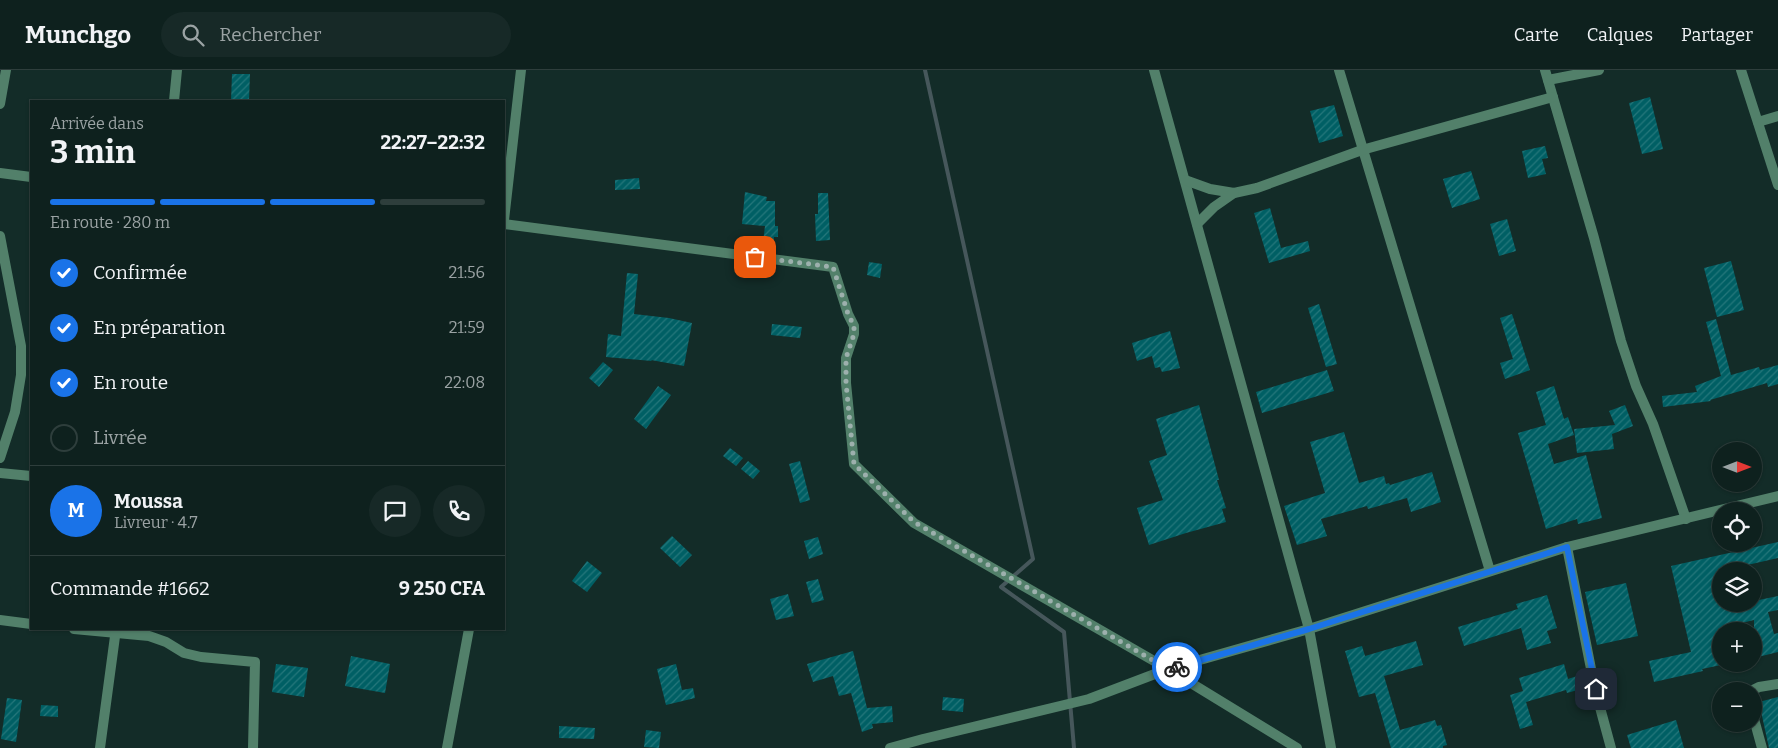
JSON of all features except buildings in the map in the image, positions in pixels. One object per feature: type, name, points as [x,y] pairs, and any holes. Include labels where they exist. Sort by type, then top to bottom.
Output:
[{"type":"street","points":[[0,104],[6,70]]},
{"type":"street","points":[[174,100],[178,70]]},
{"type":"street","points":[[505,211],[521,70]]},
{"type":"street","points":[[1154,70],[1309,629],[1331,748]]},
{"type":"street","points":[[1339,70],[1490,571]]},
{"type":"street","points":[[1599,70],[1546,75],[1594,238],[1622,342],[1636,386],[1652,424],[1686,519]]},
{"type":"street","points":[[1741,70],[1778,186]]},
{"type":"street","points":[[1184,180],[1210,189],[1234,193],[1257,188],[1362,150],[1553,97]]},
{"type":"street","points":[[1758,122],[1778,116]]},
{"type":"street","points":[[0,173],[30,177]]},
{"type":"street","points":[[1197,224],[1214,207],[1234,193]]},
{"type":"street","points":[[505,224],[833,267],[848,314],[854,326],[854,334],[846,358],[846,383],[854,464],[914,522],[1168,669],[1297,748]]},
{"type":"street","points":[[0,236],[2,257],[20,346],[21,375],[15,412],[0,458]]},
{"type":"street","points":[[0,472],[30,476]]},
{"type":"street","points":[[890,748],[923,738],[1089,699],[1168,669],[1309,629],[1567,547],[1778,496]]},
{"type":"street","points":[[1567,547],[1596,689],[1611,748]]},
{"type":"street","points":[[0,620],[30,624]]},
{"type":"street","points":[[95,630],[149,636],[166,642],[184,653],[201,657],[255,662],[253,748]]},
{"type":"street","points":[[447,748],[469,630]]},
{"type":"street","points":[[100,748],[116,631]]},
{"type":"street","points":[[1762,687],[1778,684]]},
{"type":"street","points":[[1758,732],[1762,748]]},
{"type":"waterway","points":[[925,70],[1033,559],[1001,587],[1064,632],[1074,748]]},
{"type":"way so far","points":[[755,257],[833,267],[848,314],[854,326],[854,334],[846,358],[846,383],[854,464],[878,488],[914,522],[1168,669],[1177,667]]},
{"type":"route","points":[[1177,667],[1309,629],[1567,547],[1596,689]]}]
